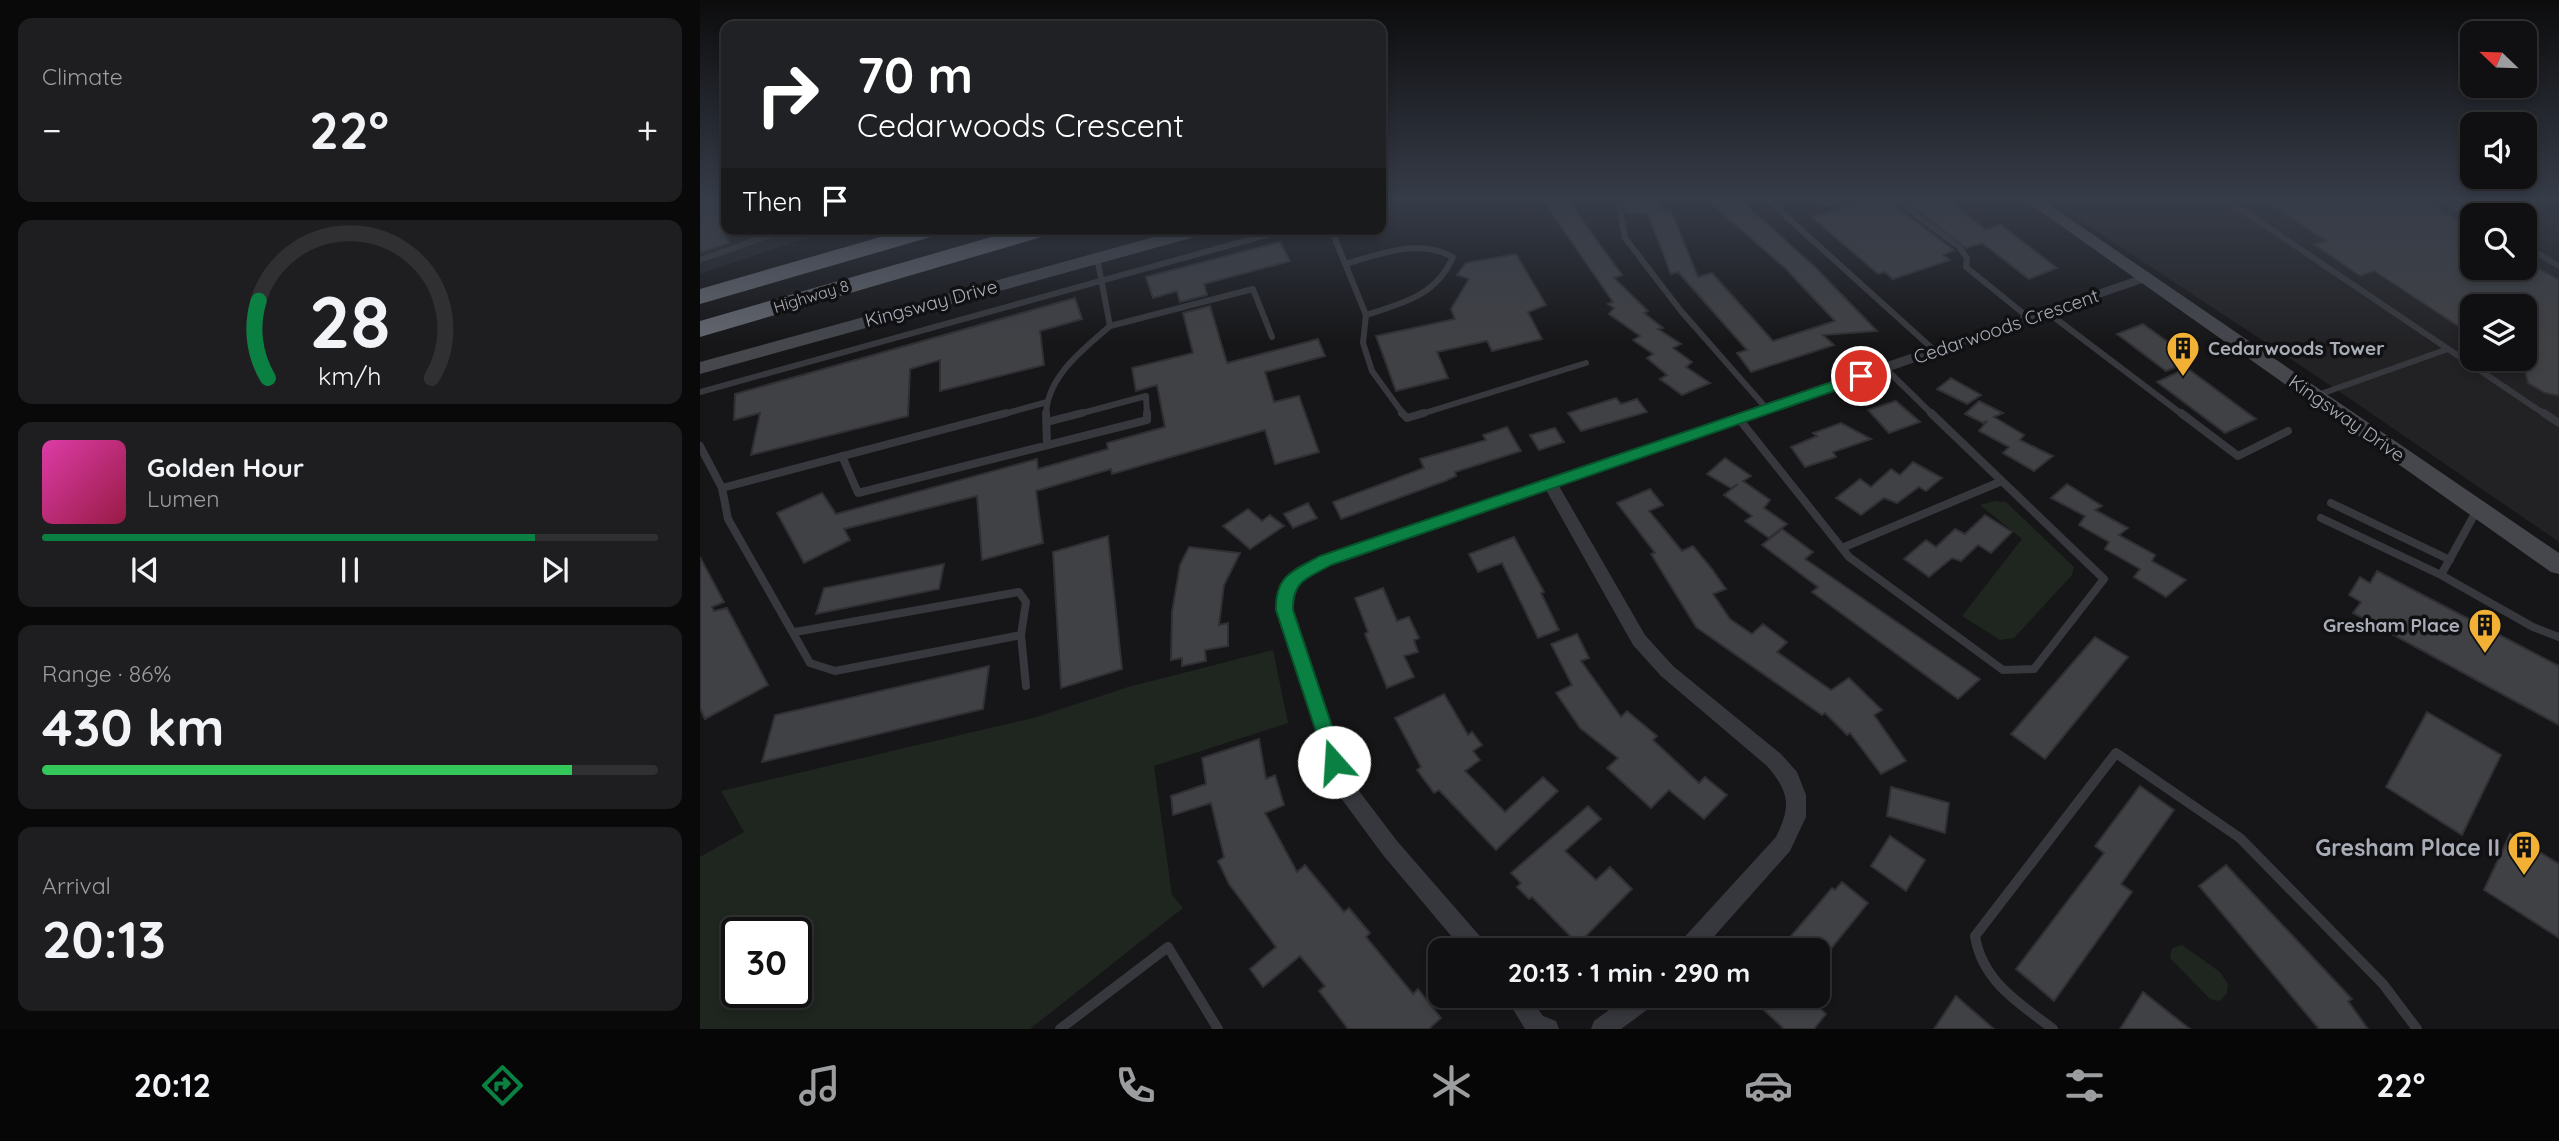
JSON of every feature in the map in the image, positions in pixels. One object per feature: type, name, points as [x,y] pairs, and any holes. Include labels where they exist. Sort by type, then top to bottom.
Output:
[{"type":"highway","name":"Highway 8","points":[[700,297],[871,247]]},
{"type":"highway","name":"Highway 8","points":[[700,329],[982,247]]},
{"type":"street","name":"Kingsway Drive","points":[[700,369],[1135,247]]},
{"type":"street","name":"Kingsway Drive","points":[[2100,247],[2559,565]]},
{"type":"street","name":"Cedarwoods Crescent","points":[[1467,938],[1390,848],[1342,784],[1285,610],[1284,593],[1292,580],[1326,560],[2144,278]]},
{"type":"street","points":[[1550,484],[1639,640],[1667,671],[1774,760],[1790,778],[1796,795],[1796,817],[1783,844],[1699,938]]},
{"type":"street","points":[[1524,1008],[1535,1024],[1548,1029]]},
{"type":"street","points":[[1602,1029],[1631,1008]]},
{"type":"lane","points":[[700,260],[736,247]]},
{"type":"lane","points":[[700,393],[1223,247]]},
{"type":"lane","points":[[1338,247],[1366,315],[1361,328],[1363,350],[1384,394],[1407,418],[1586,363]]},
{"type":"lane","points":[[1345,264],[1419,247]]},
{"type":"lane","points":[[1366,315],[1420,299],[1450,268],[1453,257],[1433,247]]},
{"type":"lane","points":[[1632,247],[1681,311],[1766,409]]},
{"type":"lane","points":[[1820,247],[1935,351]]},
{"type":"lane","points":[[1958,247],[1967,258],[1966,267],[2029,318]]},
{"type":"lane","points":[[2297,247],[2559,424]]},
{"type":"lane","points":[[2537,253],[2559,266]]},
{"type":"lane","points":[[1097,257],[1110,326]]},
{"type":"lane","points":[[1047,445],[1047,402],[1057,382],[1077,356],[1110,326],[1253,289],[1272,337]]},
{"type":"lane","points":[[2047,312],[2238,456],[2288,431]]},
{"type":"lane","points":[[2315,396],[2448,349]]},
{"type":"lane","points":[[1739,419],[1849,557],[2003,670],[2034,668],[2104,579],[1885,368]]},
{"type":"lane","points":[[842,456],[858,493],[1147,419],[1146,396],[1047,422]]},
{"type":"lane","points":[[722,488],[1047,402]]},
{"type":"lane","points":[[700,446],[722,488],[727,519],[810,663],[835,671],[1021,635]]},
{"type":"lane","points":[[1842,548],[2002,481]]},
{"type":"lane","points":[[2331,503],[2450,560]]},
{"type":"lane","points":[[2441,575],[2478,508]]},
{"type":"lane","points":[[2320,517],[2441,575],[2533,627],[2559,637]]},
{"type":"lane","points":[[794,632],[1019,592],[1026,602],[1021,635],[1026,687]]},
{"type":"lane","points":[[2053,1029],[1989,977],[1975,953],[1975,936],[2116,753],[2240,838],[2383,984],[2417,1029]]},
{"type":"lane","points":[[1060,1029],[1168,947],[1218,1029]]},
{"type":"shaded area","points":[[700,247],[780,247],[700,274]]},
{"type":"shaded area","points":[[2121,247],[2460,247],[2460,280],[2537,280],[2537,247],[2559,247],[2559,542],[2315,375]]},
{"type":"shaded area","points":[[1995,501],[2006,502],[2074,567],[2072,575],[2014,638],[2000,640],[1962,616],[2022,539],[1980,505]]},
{"type":"shaded area","points":[[1273,650],[1288,723],[1154,766],[1172,895],[1183,908],[1030,1029],[700,1029],[700,857],[744,832],[721,791],[1037,717],[1128,687]]},
{"type":"shaded area","points":[[2182,945],[2220,972],[2228,984],[2227,993],[2220,1001],[2210,999],[2170,958],[2172,948]]},
{"type":"building","points":[[700,247],[718,247],[700,253]]},
{"type":"building","points":[[1261,247],[1283,247],[1290,261],[1204,284],[1207,295],[1180,302],[1177,291],[1153,298],[1146,277]]},
{"type":"building","points":[[1575,247],[1602,247],[1622,275],[1614,278],[1648,311],[1644,313],[1663,328],[1658,329],[1681,344],[1673,348],[1692,362],[1686,367],[1710,383],[1682,395],[1660,379],[1667,375],[1647,358],[1653,354],[1633,340],[1640,336],[1609,314],[1614,308],[1608,304],[1613,302]]},
{"type":"building","points":[[1661,247],[1686,247],[1698,277],[1712,273],[1773,341],[1835,321],[1785,268],[1761,247],[1793,247],[1877,331],[1823,335],[1834,345],[1751,372],[1737,353],[1747,350],[1678,272],[1671,274]]},
{"type":"building","points":[[1847,247],[1950,247],[1954,250],[1943,255],[1950,260],[1893,279],[1885,272],[1878,274]]},
{"type":"building","points":[[1987,247],[2030,247],[2057,268],[2029,279]]},
{"type":"building","points":[[2317,247],[2460,247],[2460,280],[2537,280],[2537,267],[2559,280],[2559,396],[2545,393],[2528,383],[2524,371],[2537,371],[2537,294],[2460,294],[2460,327],[2374,271],[2360,276]]},
{"type":"building","points":[[1516,254],[1546,305],[1528,312],[1542,339],[1492,351],[1487,341],[1437,352],[1448,378],[1396,391],[1376,336],[1455,319],[1451,309],[1469,279],[1457,275],[1466,263]]},
{"type":"building","points":[[1075,298],[1082,319],[1040,331],[1044,365],[940,391],[940,360],[910,369],[908,416],[751,455],[760,413],[734,420],[735,394]]},
{"type":"building","points":[[1210,306],[1227,363],[1318,339],[1325,356],[1265,372],[1274,402],[1299,396],[1319,452],[1275,464],[1265,430],[1112,474],[1111,469],[1036,491],[1043,543],[982,560],[977,496],[844,529],[850,540],[804,563],[777,513],[822,493],[836,514],[1037,459],[1038,469],[1108,449],[1107,443],[1165,427],[1157,385],[1136,391],[1132,368],[1193,353],[1183,313]]},
{"type":"building","points":[[2143,324],[2193,360],[2166,371],[2117,334]]},
{"type":"building","name":"Cedarwoods Tower","points":[[2187,368],[2256,419],[2225,433],[2157,382]]},
{"type":"building","points":[[1951,378],[1981,395],[1967,404],[1937,389]]},
{"type":"building","points":[[1616,398],[1621,404],[1637,399],[1647,412],[1581,431],[1568,413]]},
{"type":"building","points":[[1896,401],[1920,422],[1889,433],[1868,410]]},
{"type":"building","points":[[1979,401],[2003,413],[1994,417],[2024,435],[2020,440],[2053,456],[2034,471],[2003,453],[2009,447],[1979,431],[1987,421],[1983,423],[1965,414]]},
{"type":"building","points":[[1841,423],[1871,439],[1833,452],[1836,457],[1805,467],[1791,447],[1817,436],[1813,433]]},
{"type":"building","points":[[1507,427],[1521,451],[1455,472],[1456,476],[1445,481],[1341,519],[1333,502],[1424,468],[1420,459],[1486,440],[1483,435]]},
{"type":"building","points":[[1555,428],[1564,442],[1539,450],[1530,435]]},
{"type":"building","points":[[1725,458],[1751,476],[1743,481],[1770,500],[1764,508],[1787,524],[1769,538],[1745,521],[1752,516],[1724,495],[1738,484],[1731,488],[1707,474]]},
{"type":"building","points":[[1913,462],[1942,478],[1926,491],[1919,487],[1897,503],[1884,498],[1861,515],[1836,498],[1860,479],[1871,487],[1891,469],[1900,475]]},
{"type":"building","points":[[2067,484],[2102,506],[2095,510],[2128,528],[2119,535],[2155,555],[2152,561],[2186,580],[2166,597],[2134,577],[2140,569],[2105,549],[2109,542],[2079,525],[2085,516],[2051,498]]},
{"type":"building","points":[[1650,489],[1663,505],[1649,511],[1682,551],[1693,546],[1712,569],[1726,589],[1713,594],[1730,619],[1752,634],[1763,624],[1787,642],[1777,652],[1831,690],[1849,678],[1882,710],[1874,715],[1906,761],[1881,774],[1850,733],[1847,735],[1825,713],[1822,715],[1696,627],[1651,554],[1655,553],[1617,503]]},
{"type":"building","points":[[1308,503],[1317,518],[1293,528],[1284,514]]},
{"type":"building","points":[[1248,509],[1262,521],[1270,515],[1284,526],[1250,549],[1223,526]]},
{"type":"building","points":[[1985,515],[2012,532],[1991,553],[1978,545],[1961,561],[1952,558],[1929,577],[1904,559],[1926,540],[1936,547],[1955,529],[1965,534]]},
{"type":"building","points":[[1782,529],[1813,552],[1805,559],[1980,679],[1958,699],[1812,592],[1818,587],[1762,545]]},
{"type":"building","points":[[1108,536],[1122,669],[1061,688],[1053,552]]},
{"type":"building","points":[[1514,537],[1544,592],[1541,593],[1559,630],[1538,638],[1502,563],[1478,572],[1469,554]]},
{"type":"building","points":[[1189,547],[1240,553],[1224,585],[1219,625],[1228,623],[1228,646],[1205,650],[1206,661],[1182,666],[1182,658],[1171,660],[1172,612],[1180,565]]},
{"type":"building","points":[[700,557],[724,602],[712,607],[714,611],[727,608],[768,685],[705,719],[700,708]]},
{"type":"building","points":[[944,564],[939,589],[816,614],[824,588]]},
{"type":"building","name":"Gresham Place","points":[[2377,571],[2559,666],[2559,725],[2353,613],[2361,602],[2349,595],[2360,577],[2370,583]]},
{"type":"building","points":[[1383,588],[1397,621],[1409,617],[1419,638],[1414,640],[1418,652],[1404,656],[1414,677],[1387,688],[1365,634],[1368,632],[1355,598]]},
{"type":"building","points":[[1577,634],[1589,658],[1581,661],[1621,717],[1627,711],[1657,736],[1653,740],[1699,783],[1705,777],[1727,795],[1704,819],[1669,790],[1651,808],[1607,768],[1618,758],[1580,728],[1556,693],[1572,685],[1551,644]]},
{"type":"building","points":[[2095,637],[2128,657],[2045,759],[2011,734]]},
{"type":"building","points":[[989,666],[983,709],[762,762],[775,715]]},
{"type":"building","points":[[1444,694],[1468,735],[1472,732],[1482,745],[1473,751],[1480,760],[1465,771],[1505,812],[1543,777],[1558,791],[1496,850],[1439,790],[1434,793],[1417,770],[1421,767],[1395,718]]},
{"type":"building","points":[[2427,712],[2501,755],[2462,835],[2386,787]]},
{"type":"building","points":[[1259,739],[1266,779],[1275,775],[1284,805],[1265,813],[1297,872],[1305,865],[1344,912],[1349,908],[1370,933],[1366,937],[1413,994],[1418,989],[1428,1002],[1428,1008],[1433,1008],[1441,1018],[1429,1029],[1348,1029],[1319,991],[1325,986],[1300,956],[1263,987],[1250,969],[1276,947],[1229,884],[1218,861],[1224,857],[1211,803],[1173,815],[1171,796],[1206,784],[1202,758]]},
{"type":"building","points":[[2140,786],[2174,810],[2121,884],[2132,892],[2054,1001],[2016,969],[2104,853],[2095,846]]},
{"type":"building","points":[[1891,787],[1949,803],[1945,833],[1887,816]]},
{"type":"building","points":[[1588,806],[1601,819],[1565,851],[1596,880],[1610,867],[1632,889],[1584,938],[1572,938],[1532,897],[1529,899],[1517,887],[1521,883],[1511,873]]},
{"type":"building","name":"Gresham Place II","points":[[2510,834],[2559,864],[2559,938],[2484,890]]},
{"type":"building","points":[[1890,836],[1925,860],[1906,891],[1871,866]]},
{"type":"building","points":[[2226,865],[2352,999],[2348,1001],[2368,1029],[2319,1029],[2199,886]]},
{"type":"building","points":[[1842,882],[1868,903],[1830,950],[1830,938],[1789,938],[1832,888],[1835,890]]},
{"type":"building","points":[[2143,992],[2190,1029],[2120,1029]]},
{"type":"building","points":[[1956,996],[1994,1029],[1934,1029]]},
{"type":"building","points":[[1762,1008],[1820,1008],[1826,1014],[1814,1029],[1784,1029]]},
{"type":"place","name":"Cedarwoods Tower","points":[[2183,378]]},
{"type":"place","name":"Gresham Place","points":[[2485,655]]},
{"type":"place","name":"Gresham Place II","points":[[2524,877]]},
{"type":"route","points":[[1334,762],[1285,610],[1284,593],[1292,580],[1326,560],[1861,376]]}]
